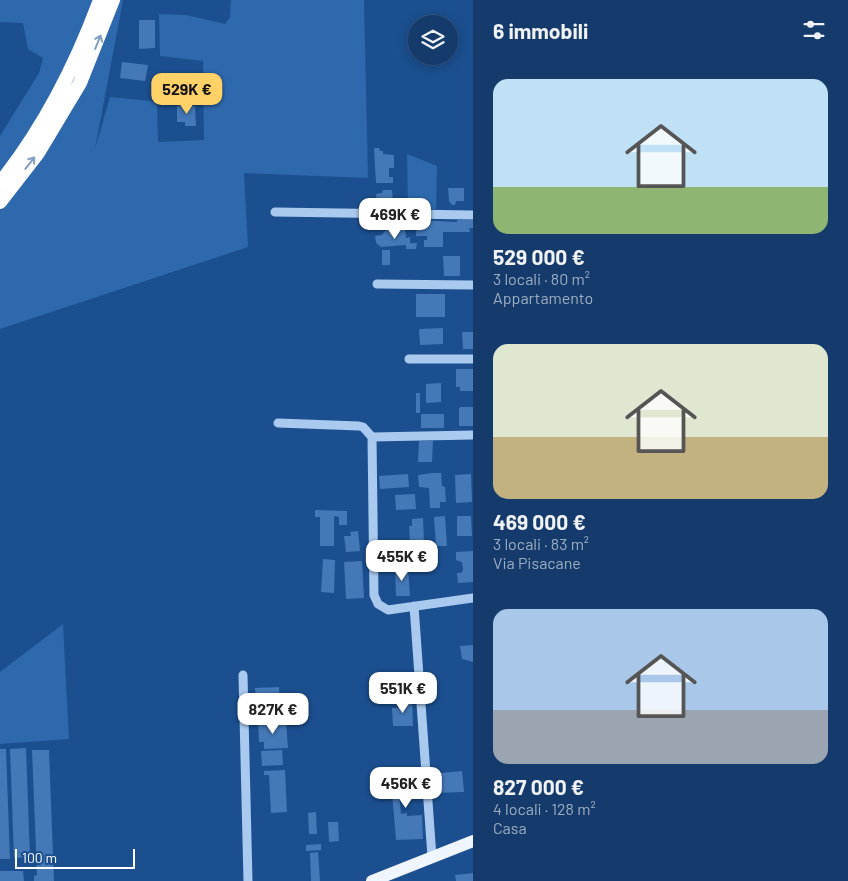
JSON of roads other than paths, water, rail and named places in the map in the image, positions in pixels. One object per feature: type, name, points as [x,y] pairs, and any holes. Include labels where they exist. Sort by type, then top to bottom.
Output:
[{"type":"highway","points":[[0,183],[74,79],[85,39],[100,0]]},
{"type":"highway","points":[[0,202],[38,152],[113,0]]},
{"type":"main road","points":[[372,881],[473,841]]},
{"type":"street","points":[[275,212],[473,215]]},
{"type":"street","points":[[378,284],[473,285]]},
{"type":"street","points":[[409,359],[473,359]]},
{"type":"street","points":[[278,423],[359,426],[364,427],[372,437],[374,595],[378,604],[388,610],[473,598]]},
{"type":"street","points":[[372,437],[473,435]]},
{"type":"street","points":[[414,606],[432,857]]},
{"type":"street","points":[[244,675],[248,881]]}]
